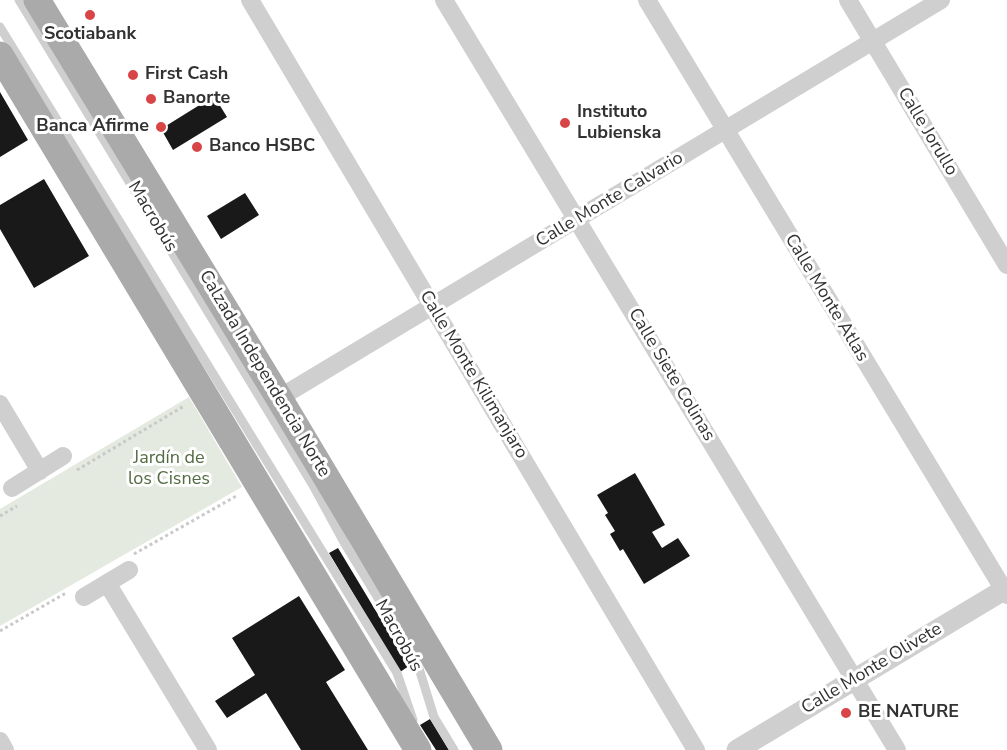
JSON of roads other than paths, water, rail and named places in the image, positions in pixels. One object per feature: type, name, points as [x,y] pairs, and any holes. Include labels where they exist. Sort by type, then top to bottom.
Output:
[{"type":"main road","name":"Calzada Independencia Norte","points":[[38,0],[489,750]]},
{"type":"main road","points":[[0,55],[258,484],[419,741]]},
{"type":"street","name":"Calle Monte Kilimanjaro","points":[[250,0],[696,750]]},
{"type":"street","name":"Calle Siete Colinas","points":[[444,0],[897,750]]},
{"type":"street","name":"Calle Monte Atlas","points":[[647,0],[1006,591]]},
{"type":"street","name":"Calle Jorullo","points":[[848,0],[1007,265]]},
{"type":"street","name":"Calle Monte Calvario","points":[[279,398],[941,0]]},
{"type":"street","points":[[0,404],[40,471]]},
{"type":"street","points":[[16,496],[40,471],[63,456]]},
{"type":"street","points":[[84,597],[129,570]]},
{"type":"street","points":[[107,583],[208,750]]},
{"type":"street","name":"Calle Monte Olivete","points":[[737,750],[1006,591]]},
{"type":"street","points":[[0,741],[5,750]]},
{"type":"lane","name":"Macrobús","points":[[19,0],[308,476],[345,544],[417,662],[434,717],[454,750]]},
{"type":"lane","name":"Macrobús","points":[[0,27],[397,673],[419,741]]},
{"type":"place","name":"Scotiabank","points":[[90,15]]},
{"type":"place","name":"First Cash","points":[[133,75]]},
{"type":"place","name":"Banorte","points":[[151,99]]},
{"type":"place","name":"Instituto Lubienska","points":[[565,123]]},
{"type":"place","name":"Banca Afirme","points":[[161,127]]},
{"type":"place","name":"Banco HSBC","points":[[197,147]]},
{"type":"place","name":"BE NATURE","points":[[846,713]]},
{"type":"park label","name":"Jardín de los Cisnes","points":[[169,469]]}]
